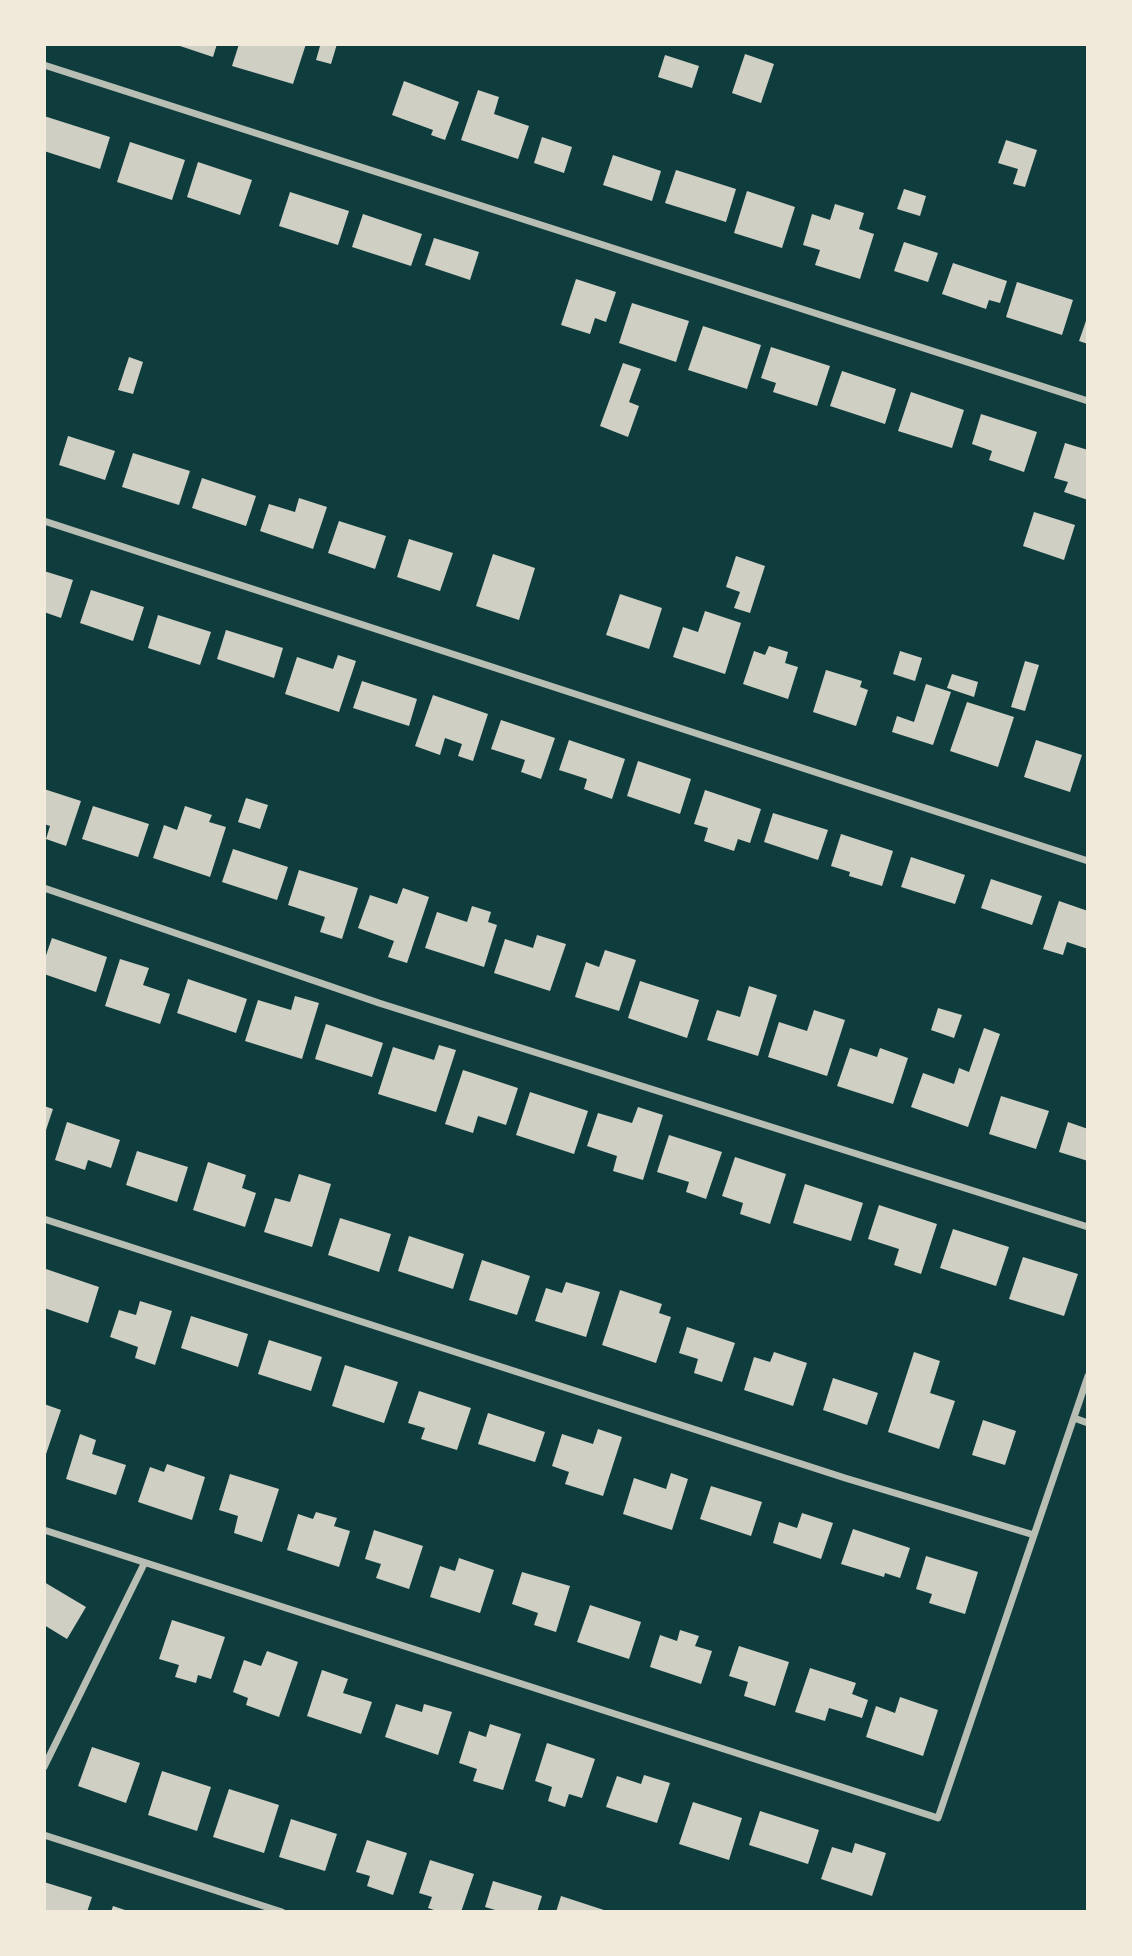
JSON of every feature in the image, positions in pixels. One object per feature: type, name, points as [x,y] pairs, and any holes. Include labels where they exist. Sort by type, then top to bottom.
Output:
[{"type":"street","points":[[44,65],[1088,401]]},
{"type":"street","points":[[44,521],[1088,861]]},
{"type":"street","points":[[44,888],[379,1003],[1088,1227]]},
{"type":"street","points":[[44,1219],[845,1478],[1034,1535]]},
{"type":"street","points":[[44,1530],[938,1818],[1088,1376]]},
{"type":"street","points":[[1074,1418],[1088,1423]]},
{"type":"street","points":[[44,1767],[144,1564]]},
{"type":"street","points":[[44,1835],[282,1912]]},
{"type":"building","points":[[174,44],[217,44],[213,57]]},
{"type":"building","points":[[239,44],[306,44],[293,84],[232,66]]},
{"type":"building","points":[[315,44],[337,44],[331,64],[316,60],[320,46]]},
{"type":"building","points":[[745,54],[774,64],[761,103],[732,93]]},
{"type":"building","points":[[665,55],[699,66],[692,88],[658,77]]},
{"type":"building","points":[[404,81],[459,102],[445,140],[431,135],[433,130],[392,115]]},
{"type":"building","points":[[478,90],[499,97],[494,114],[529,126],[518,159],[461,140]]},
{"type":"building","points":[[44,116],[110,137],[100,169],[44,151]]},
{"type":"building","points":[[542,137],[572,147],[564,173],[534,163]]},
{"type":"building","points":[[1006,140],[1037,150],[1025,187],[1013,184],[1018,169],[998,163]]},
{"type":"building","points":[[130,142],[185,160],[172,200],[117,182]]},
{"type":"building","points":[[613,155],[661,171],[652,201],[603,185]]},
{"type":"building","points":[[198,162],[252,180],[240,215],[187,197]]},
{"type":"building","points":[[676,170],[736,189],[726,222],[665,203]]},
{"type":"building","points":[[904,189],[926,196],[920,216],[897,209]]},
{"type":"building","points":[[747,191],[795,207],[782,248],[734,233]]},
{"type":"building","points":[[290,192],[349,211],[338,245],[279,226]]},
{"type":"building","points":[[835,204],[864,213],[859,229],[874,234],[860,279],[815,265],[820,250],[803,245],[812,214],[830,220]]},
{"type":"building","points":[[363,214],[422,234],[411,266],[352,247]]},
{"type":"building","points":[[434,238],[479,252],[470,280],[425,265]]},
{"type":"building","points":[[904,242],[938,253],[928,282],[894,271]]},
{"type":"building","points":[[953,263],[1007,281],[1000,303],[989,300],[986,309],[942,294]]},
{"type":"building","points":[[576,279],[616,292],[606,322],[595,318],[590,334],[561,325]]},
{"type":"building","points":[[1017,282],[1073,300],[1062,335],[1006,317]]},
{"type":"building","points":[[632,303],[689,321],[676,362],[619,343]]},
{"type":"building","points":[[1088,315],[1088,344],[1079,341]]},
{"type":"building","points":[[703,326],[761,345],[747,389],[688,370]]},
{"type":"building","points":[[771,347],[830,366],[817,406],[773,392],[776,383],[761,378]]},
{"type":"building","points":[[129,357],[143,362],[133,394],[118,390]]},
{"type":"building","points":[[623,363],[641,369],[629,402],[639,406],[628,437],[600,426]]},
{"type":"building","points":[[842,371],[896,389],[885,424],[830,406]]},
{"type":"building","points":[[911,392],[964,410],[952,448],[898,431]]},
{"type":"building","points":[[981,414],[1037,432],[1024,472],[989,460],[992,451],[972,444]]},
{"type":"building","points":[[68,436],[115,451],[105,480],[59,465]]},
{"type":"building","points":[[1065,443],[1088,450],[1088,500],[1064,492],[1068,482],[1054,478]]},
{"type":"building","points":[[133,453],[190,471],[179,505],[122,487]]},
{"type":"building","points":[[202,478],[256,496],[246,526],[192,508]]},
{"type":"building","points":[[299,498],[327,507],[313,549],[260,531],[269,504],[295,512]]},
{"type":"building","points":[[1034,512],[1075,525],[1064,560],[1023,546]]},
{"type":"building","points":[[339,521],[386,536],[375,569],[328,553]]},
{"type":"building","points":[[409,539],[453,553],[440,591],[397,577]]},
{"type":"building","points":[[493,554],[535,568],[519,620],[476,606]]},
{"type":"building","points":[[736,556],[765,566],[750,613],[734,608],[740,592],[726,587]]},
{"type":"building","points":[[44,571],[73,580],[61,618],[44,612]]},
{"type":"building","points":[[91,590],[144,607],[133,641],[80,623]]},
{"type":"building","points":[[620,594],[662,608],[649,649],[606,635]]},
{"type":"building","points":[[705,611],[741,623],[725,674],[673,657],[683,627],[698,632]]},
{"type":"building","points":[[158,615],[211,632],[200,665],[148,648]]},
{"type":"building","points":[[226,630],[283,648],[274,678],[217,659]]},
{"type":"building","points":[[769,646],[788,652],[785,663],[798,667],[788,699],[743,684],[754,651],[765,655]]},
{"type":"building","points":[[900,651],[922,658],[915,681],[893,674]]},
{"type":"building","points":[[338,655],[356,661],[339,712],[285,694],[297,657],[333,669]]},
{"type":"building","points":[[1025,661],[1039,665],[1025,711],[1011,707]]},
{"type":"building","points":[[826,670],[862,681],[860,687],[868,690],[856,726],[813,712]]},
{"type":"building","points":[[952,674],[978,682],[974,697],[947,688]]},
{"type":"building","points":[[362,681],[417,699],[409,726],[353,708]]},
{"type":"building","points":[[926,684],[951,692],[933,745],[892,732],[897,716],[914,722]]},
{"type":"building","points":[[433,695],[488,714],[473,761],[458,756],[462,744],[445,738],[440,755],[415,746]]},
{"type":"building","points":[[967,702],[1014,717],[998,767],[950,751]]},
{"type":"building","points":[[501,720],[555,738],[541,779],[521,772],[525,760],[491,749]]},
{"type":"building","points":[[569,740],[625,759],[612,799],[584,789],[587,779],[559,770]]},
{"type":"building","points":[[1036,740],[1082,755],[1070,792],[1024,777]]},
{"type":"building","points":[[638,761],[691,779],[680,814],[627,796]]},
{"type":"building","points":[[44,789],[81,801],[66,846],[46,839],[50,826],[44,824]]},
{"type":"building","points":[[705,790],[761,809],[750,843],[738,839],[734,851],[704,841],[708,828],[694,824]]},
{"type":"building","points":[[246,798],[268,805],[260,829],[238,822]]},
{"type":"building","points":[[93,806],[149,824],[138,857],[82,839]]},
{"type":"building","points":[[185,806],[212,815],[209,822],[226,827],[210,877],[153,858],[164,825],[177,830]]},
{"type":"building","points":[[773,813],[828,830],[818,860],[764,842]]},
{"type":"building","points":[[841,834],[893,851],[882,886],[849,876],[850,872],[831,866]]},
{"type":"building","points":[[233,849],[288,867],[277,900],[222,882]]},
{"type":"building","points":[[911,857],[965,875],[955,904],[901,887]]},
{"type":"building","points":[[299,870],[358,888],[342,939],[320,932],[325,917],[288,905]]},
{"type":"building","points":[[991,879],[1042,896],[1032,925],[981,908]]},
{"type":"building","points":[[403,888],[429,897],[407,963],[388,957],[394,941],[358,928],[370,895],[397,904]]},
{"type":"building","points":[[1059,901],[1088,911],[1088,949],[1067,942],[1063,955],[1043,949]]},
{"type":"building","points":[[472,906],[491,912],[488,922],[497,925],[484,967],[425,948],[437,912],[467,922]]},
{"type":"building","points":[[537,935],[566,944],[550,991],[494,973],[505,939],[533,948]]},
{"type":"building","points":[[52,938],[107,957],[96,992],[44,974],[44,961]]},
{"type":"building","points":[[605,950],[636,960],[619,1011],[575,997],[586,962],[599,967]]},
{"type":"building","points":[[120,959],[149,968],[143,985],[170,994],[160,1024],[105,1006]]},
{"type":"building","points":[[188,979],[247,999],[236,1033],[177,1013]]},
{"type":"building","points":[[640,981],[699,1000],[687,1038],[628,1018]]},
{"type":"building","points":[[749,986],[777,995],[758,1056],[707,1040],[717,1010],[740,1017]]},
{"type":"building","points":[[295,996],[319,1003],[302,1059],[245,1041],[258,1000],[291,1010]]},
{"type":"building","points":[[938,1008],[962,1015],[954,1038],[931,1030]]},
{"type":"building","points":[[814,1010],[845,1020],[827,1076],[768,1057],[779,1022],[807,1031]]},
{"type":"building","points":[[326,1024],[383,1043],[372,1077],[315,1059]]},
{"type":"building","points":[[984,1028],[1000,1034],[968,1127],[911,1107],[923,1073],[954,1084],[959,1068],[969,1072]]},
{"type":"building","points":[[439,1045],[456,1050],[436,1112],[378,1094],[393,1047],[434,1060]]},
{"type":"building","points":[[850,1048],[877,1057],[880,1048],[908,1058],[893,1104],[837,1086]]},
{"type":"building","points":[[463,1070],[518,1088],[506,1125],[478,1116],[473,1133],[445,1124]]},
{"type":"building","points":[[530,1092],[588,1111],[574,1154],[516,1135]]},
{"type":"building","points":[[1001,1096],[1049,1111],[1036,1149],[989,1134]]},
{"type":"building","points":[[44,1106],[53,1109],[44,1136]]},
{"type":"building","points":[[638,1107],[663,1115],[643,1180],[613,1171],[617,1156],[587,1146],[598,1113],[632,1123]]},
{"type":"building","points":[[67,1122],[120,1140],[111,1168],[88,1160],[85,1170],[55,1160]]},
{"type":"building","points":[[1068,1122],[1088,1129],[1088,1161],[1059,1152]]},
{"type":"building","points":[[669,1135],[722,1152],[706,1199],[686,1192],[689,1182],[657,1172]]},
{"type":"building","points":[[137,1151],[188,1167],[177,1202],[126,1185]]},
{"type":"building","points":[[735,1157],[786,1174],[770,1224],[740,1214],[743,1203],[722,1196]]},
{"type":"building","points":[[208,1162],[246,1175],[242,1188],[256,1193],[245,1227],[193,1210]]},
{"type":"building","points":[[299,1174],[331,1184],[312,1247],[264,1232],[275,1198],[290,1202]]},
{"type":"building","points":[[805,1184],[863,1203],[851,1241],[793,1223]]},
{"type":"building","points":[[879,1205],[937,1224],[921,1274],[894,1265],[899,1249],[868,1239]]},
{"type":"building","points":[[340,1218],[391,1234],[379,1272],[328,1255]]},
{"type":"building","points":[[953,1229],[1009,1247],[996,1286],[940,1268]]},
{"type":"building","points":[[409,1236],[464,1254],[453,1289],[398,1271]]},
{"type":"building","points":[[1023,1257],[1078,1274],[1064,1316],[1009,1299]]},
{"type":"building","points":[[482,1260],[530,1276],[517,1315],[469,1300]]},
{"type":"building","points":[[46,1269],[99,1287],[88,1323],[44,1308]]},
{"type":"building","points":[[566,1282],[600,1292],[586,1337],[535,1321],[546,1288],[562,1293]]},
{"type":"building","points":[[620,1290],[662,1304],[659,1313],[671,1317],[656,1363],[602,1345]]},
{"type":"building","points":[[140,1301],[172,1311],[155,1365],[135,1358],[138,1347],[110,1337],[119,1310],[136,1315]]},
{"type":"building","points":[[191,1316],[248,1334],[238,1367],[181,1348]]},
{"type":"building","points":[[687,1327],[735,1343],[722,1382],[694,1373],[698,1359],[679,1353]]},
{"type":"building","points":[[269,1340],[322,1357],[311,1391],[258,1374]]},
{"type":"building","points":[[774,1352],[807,1363],[793,1406],[744,1390],[754,1357],[770,1362]]},
{"type":"building","points":[[914,1352],[940,1361],[930,1393],[955,1401],[939,1449],[888,1432]]},
{"type":"building","points":[[345,1365],[398,1382],[384,1423],[332,1406]]},
{"type":"building","points":[[833,1378],[878,1393],[867,1425],[823,1410]]},
{"type":"building","points":[[419,1391],[471,1408],[457,1450],[421,1439],[425,1428],[408,1423]]},
{"type":"building","points":[[44,1404],[61,1410],[44,1460]]},
{"type":"building","points":[[488,1413],[545,1432],[535,1462],[478,1444]]},
{"type":"building","points":[[983,1420],[1016,1431],[1005,1465],[972,1455]]},
{"type":"building","points":[[598,1429],[622,1437],[603,1496],[565,1484],[569,1472],[552,1466],[562,1434],[593,1444]]},
{"type":"building","points":[[80,1434],[96,1440],[92,1454],[126,1465],[116,1495],[66,1479]]},
{"type":"building","points":[[167,1464],[205,1477],[192,1520],[138,1502],[150,1467],[164,1472]]},
{"type":"building","points":[[671,1473],[688,1479],[672,1530],[623,1514],[634,1478],[666,1489]]},
{"type":"building","points":[[230,1474],[279,1489],[262,1542],[234,1533],[238,1516],[219,1510]]},
{"type":"building","points":[[711,1486],[762,1502],[751,1536],[700,1519]]},
{"type":"building","points":[[316,1512],[337,1518],[334,1526],[350,1531],[339,1567],[287,1550],[298,1514],[313,1519]]},
{"type":"building","points":[[802,1513],[833,1523],[821,1559],[773,1543],[779,1522],[797,1528]]},
{"type":"building","points":[[853,1529],[910,1548],[900,1578],[885,1573],[884,1577],[841,1564]]},
{"type":"building","points":[[374,1530],[423,1546],[409,1589],[376,1578],[381,1564],[365,1559]]},
{"type":"building","points":[[926,1556],[978,1572],[965,1614],[929,1603],[932,1594],[916,1589]]},
{"type":"building","points":[[459,1558],[494,1570],[480,1613],[430,1597],[440,1566],[455,1571]]},
{"type":"building","points":[[522,1572],[570,1586],[556,1632],[534,1625],[538,1613],[512,1604]]},
{"type":"building","points":[[44,1582],[86,1607],[67,1639],[44,1625]]},
{"type":"building","points":[[590,1605],[641,1622],[629,1659],[577,1642]]},
{"type":"building","points":[[172,1620],[225,1637],[211,1679],[198,1675],[196,1683],[175,1677],[179,1665],[159,1659]]},
{"type":"building","points":[[680,1630],[699,1636],[695,1646],[712,1651],[701,1684],[650,1667],[660,1635],[677,1641]]},
{"type":"building","points":[[739,1646],[789,1662],[775,1706],[744,1696],[748,1682],[729,1676]]},
{"type":"building","points":[[267,1651],[298,1662],[279,1717],[246,1705],[248,1698],[233,1692],[244,1660],[261,1666]]},
{"type":"building","points":[[810,1668],[856,1683],[852,1694],[868,1700],[862,1718],[829,1708],[825,1721],[795,1712]]},
{"type":"building","points":[[322,1670],[348,1679],[343,1693],[372,1702],[361,1734],[307,1716]]},
{"type":"building","points":[[900,1697],[938,1710],[923,1756],[866,1737],[876,1706],[895,1713]]},
{"type":"building","points":[[396,1704],[422,1712],[424,1704],[452,1712],[438,1755],[385,1737]]},
{"type":"building","points":[[490,1724],[521,1734],[503,1790],[473,1781],[477,1769],[459,1763],[469,1731],[486,1737]]},
{"type":"building","points":[[547,1743],[595,1759],[582,1798],[569,1794],[565,1807],[548,1801],[552,1787],[535,1781]]},
{"type":"building","points":[[92,1747],[140,1763],[126,1803],[78,1786]]},
{"type":"building","points":[[162,1771],[211,1787],[197,1831],[148,1815]]},
{"type":"building","points":[[644,1775],[670,1783],[657,1823],[606,1807],[617,1776],[641,1784]]},
{"type":"building","points":[[229,1789],[279,1805],[264,1853],[213,1837]]},
{"type":"building","points":[[693,1802],[742,1818],[729,1860],[679,1844]]},
{"type":"building","points":[[760,1811],[819,1830],[808,1864],[749,1845]]},
{"type":"building","points":[[291,1819],[337,1834],[325,1871],[279,1857]]},
{"type":"building","points":[[367,1840],[407,1853],[393,1895],[367,1886],[370,1876],[356,1872]]},
{"type":"building","points":[[855,1843],[886,1853],[872,1896],[821,1879],[832,1847],[852,1853]]},
{"type":"building","points":[[430,1860],[474,1874],[461,1912],[440,1912],[428,1908],[432,1897],[419,1893]]},
{"type":"building","points":[[493,1881],[542,1896],[537,1912],[502,1912],[485,1907]]},
{"type":"building","points":[[44,1882],[92,1897],[87,1912],[44,1912]]},
{"type":"building","points":[[561,1896],[610,1912],[556,1912]]},
{"type":"building","points":[[113,1906],[131,1912],[111,1912]]}]
